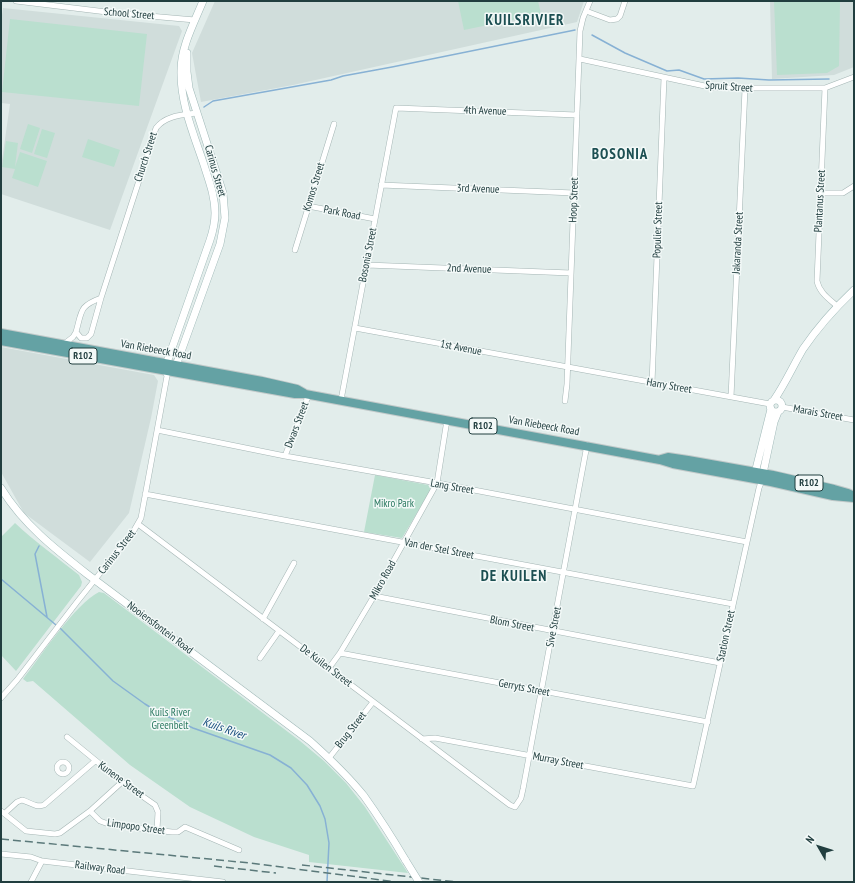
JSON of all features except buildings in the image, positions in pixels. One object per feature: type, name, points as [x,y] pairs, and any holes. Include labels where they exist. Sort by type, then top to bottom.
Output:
[{"type":"main road","name":"Van Riebeeck Road","points":[[1,333],[64,344],[169,369]]},
{"type":"main road","name":"Van Riebeeck Road","points":[[1,341],[169,369],[262,381],[297,389],[307,394],[587,445],[660,460],[668,457],[688,460],[833,496],[854,497]]},
{"type":"street","name":"School Street","points":[[16,1],[115,13],[195,20]]},
{"type":"street","points":[[188,114],[182,89],[181,70],[184,47],[203,1]]},
{"type":"street","name":"Hoop Street","points":[[565,401],[568,368],[580,31],[590,1]]},
{"type":"street","points":[[586,11],[610,20],[617,19],[620,16],[626,1]]},
{"type":"street","points":[[190,35],[187,54],[187,72],[197,113]]},
{"type":"street","name":"Spruit Street","points":[[580,58],[714,88],[825,88],[854,77]]},
{"type":"street","name":"Populier Street","points":[[652,383],[664,78]]},
{"type":"street","name":"Plantanus Street","points":[[825,88],[817,281],[821,292],[837,306]]},
{"type":"street","name":"Jakaranda Street","points":[[731,398],[745,89]]},
{"type":"street","name":"4th Avenue","points":[[395,110],[399,107],[577,115]]},
{"type":"street","name":"Bosonia Street","points":[[341,400],[395,110]]},
{"type":"street","name":"Church Street","points":[[76,332],[81,338],[84,339],[91,334],[123,227],[156,128],[165,119],[197,113]]},
{"type":"street","name":"Carinus Street","points":[[169,369],[220,244],[225,218],[223,193],[197,113]]},
{"type":"street","name":"Carinus Street","points":[[1,698],[17,680],[95,580],[141,518],[169,369],[215,221],[214,195],[188,114]]},
{"type":"street","name":"Komos Street","points":[[295,250],[334,124]]},
{"type":"street","name":"3rd Avenue","points":[[381,185],[574,193]]},
{"type":"street","points":[[820,193],[843,193],[854,186]]},
{"type":"street","name":"Park Road","points":[[308,206],[375,219]]},
{"type":"street","name":"2nd Avenue","points":[[367,265],[571,272]]},
{"type":"street","points":[[759,478],[776,406],[789,374],[803,349],[820,327],[837,306],[854,290]]},
{"type":"street","points":[[64,344],[73,338],[85,306],[101,298]]},
{"type":"street","name":"1st Avenue","points":[[355,328],[568,368]]},
{"type":"street","name":"Harry Street","points":[[568,368],[776,406]]},
{"type":"street","name":"Dwars Street","points":[[285,456],[307,394]]},
{"type":"street","name":"Marais Street","points":[[776,406],[854,420]]},
{"type":"street","name":"Mikro Road","points":[[329,668],[340,653],[374,596],[437,483],[447,420]]},
{"type":"street","name":"Lang Street","points":[[157,430],[285,456],[437,483],[747,542]]},
{"type":"street","name":"Sive Street","points":[[515,807],[521,798],[530,755],[587,445]]},
{"type":"street","name":"Station Street","points":[[693,786],[747,542],[759,478]]},
{"type":"street","name":"Nooiensfontein Road","points":[[1,488],[14,508],[31,527],[57,550],[310,741],[329,758],[363,795],[419,882]]},
{"type":"street","name":"Van der Stel Street","points":[[145,494],[733,604]]},
{"type":"street","name":"De Kuilen Street","points":[[138,524],[422,739],[510,805],[515,807]]},
{"type":"street","points":[[264,619],[294,563]]},
{"type":"street","name":"Blom Street","points":[[374,596],[553,632],[720,663]]},
{"type":"street","points":[[260,658],[279,631]]},
{"type":"street","name":"Gerryts Street","points":[[340,653],[708,722]]},
{"type":"street","name":"Brug Street","points":[[329,758],[373,702]]},
{"type":"street","name":"Kunene Street","points":[[67,737],[95,761],[157,807],[157,830]]},
{"type":"street","name":"Murray Street","points":[[422,739],[434,738],[693,786]]},
{"type":"street","points":[[95,761],[44,805],[39,807],[34,806],[22,800],[3,812],[22,828],[31,832],[60,833],[90,810],[122,782]]},
{"type":"street","points":[[67,773],[73,780]]},
{"type":"street","name":"Limpopo Street","points":[[90,810],[100,821],[111,825],[176,832],[185,827],[240,850]]},
{"type":"street","name":"Railway Road","points":[[1,854],[31,857],[42,861],[223,882]]},
{"type":"street","points":[[31,882],[42,861]]},
{"type":"shaded area","points":[[215,1],[584,1],[577,22],[293,85],[201,102],[192,53]]},
{"type":"shaded area","points":[[770,1],[854,1],[854,67],[834,75],[772,79]]},
{"type":"shaded area","points":[[3,8],[179,26],[182,31],[110,230],[1,194],[1,167],[10,104],[1,103],[1,22]]},
{"type":"shaded area","points":[[1,347],[154,375],[158,381],[129,513],[90,562],[24,513],[1,472]]},
{"type":"green space","points":[[458,1],[538,1],[541,14],[464,30]]},
{"type":"green space","points":[[774,1],[840,1],[839,66],[827,73],[777,75]]},
{"type":"green space","points":[[10,19],[147,34],[139,106],[2,92]]},
{"type":"green space","points":[[28,124],[40,128],[32,153],[20,149]]},
{"type":"green space","points":[[42,129],[55,133],[47,158],[34,154]]},
{"type":"green space","points":[[88,139],[120,150],[114,167],[82,157]]},
{"type":"green space","points":[[6,141],[18,143],[15,167],[20,152],[47,161],[38,187],[12,178],[15,169],[2,167]]},
{"type":"green space","name":"Mikro Park","points":[[375,475],[428,485],[430,488],[430,491],[402,538],[364,532]]},
{"type":"green space","points":[[15,523],[79,575],[82,582],[81,586],[16,671],[1,655],[1,537]]},
{"type":"green space","name":"Kuils River Greenbelt","points":[[99,592],[104,593],[300,741],[324,761],[346,783],[365,807],[408,873],[309,862],[309,855],[254,837],[190,807],[130,765],[33,681],[27,682],[23,679],[69,619],[90,598]]},
{"type":"waterway","points":[[204,107],[213,101],[331,80],[343,76],[575,30]]},
{"type":"waterway","points":[[592,35],[625,53],[667,71],[679,70],[704,79],[829,79]]},
{"type":"waterway","points":[[39,546],[35,554],[47,617]]},
{"type":"waterway","name":"Kuils River","points":[[1,579],[56,625]]},
{"type":"waterway","name":"Kuils River","points":[[59,627],[113,681],[158,712],[193,728],[270,755],[291,768],[307,785],[320,806],[325,819],[329,843],[327,882]]},
{"type":"railway","points":[[1,839],[250,863],[397,882]]},
{"type":"railway","points":[[302,865],[457,882]]},
{"type":"railway","points":[[214,866],[276,873]]},
{"type":"district","name":"KUILSRIVIER","points":[[525,21]]},
{"type":"district","name":"BOSONIA","points":[[620,155]]},
{"type":"district","name":"DE KUILEN","points":[[514,577]]}]
